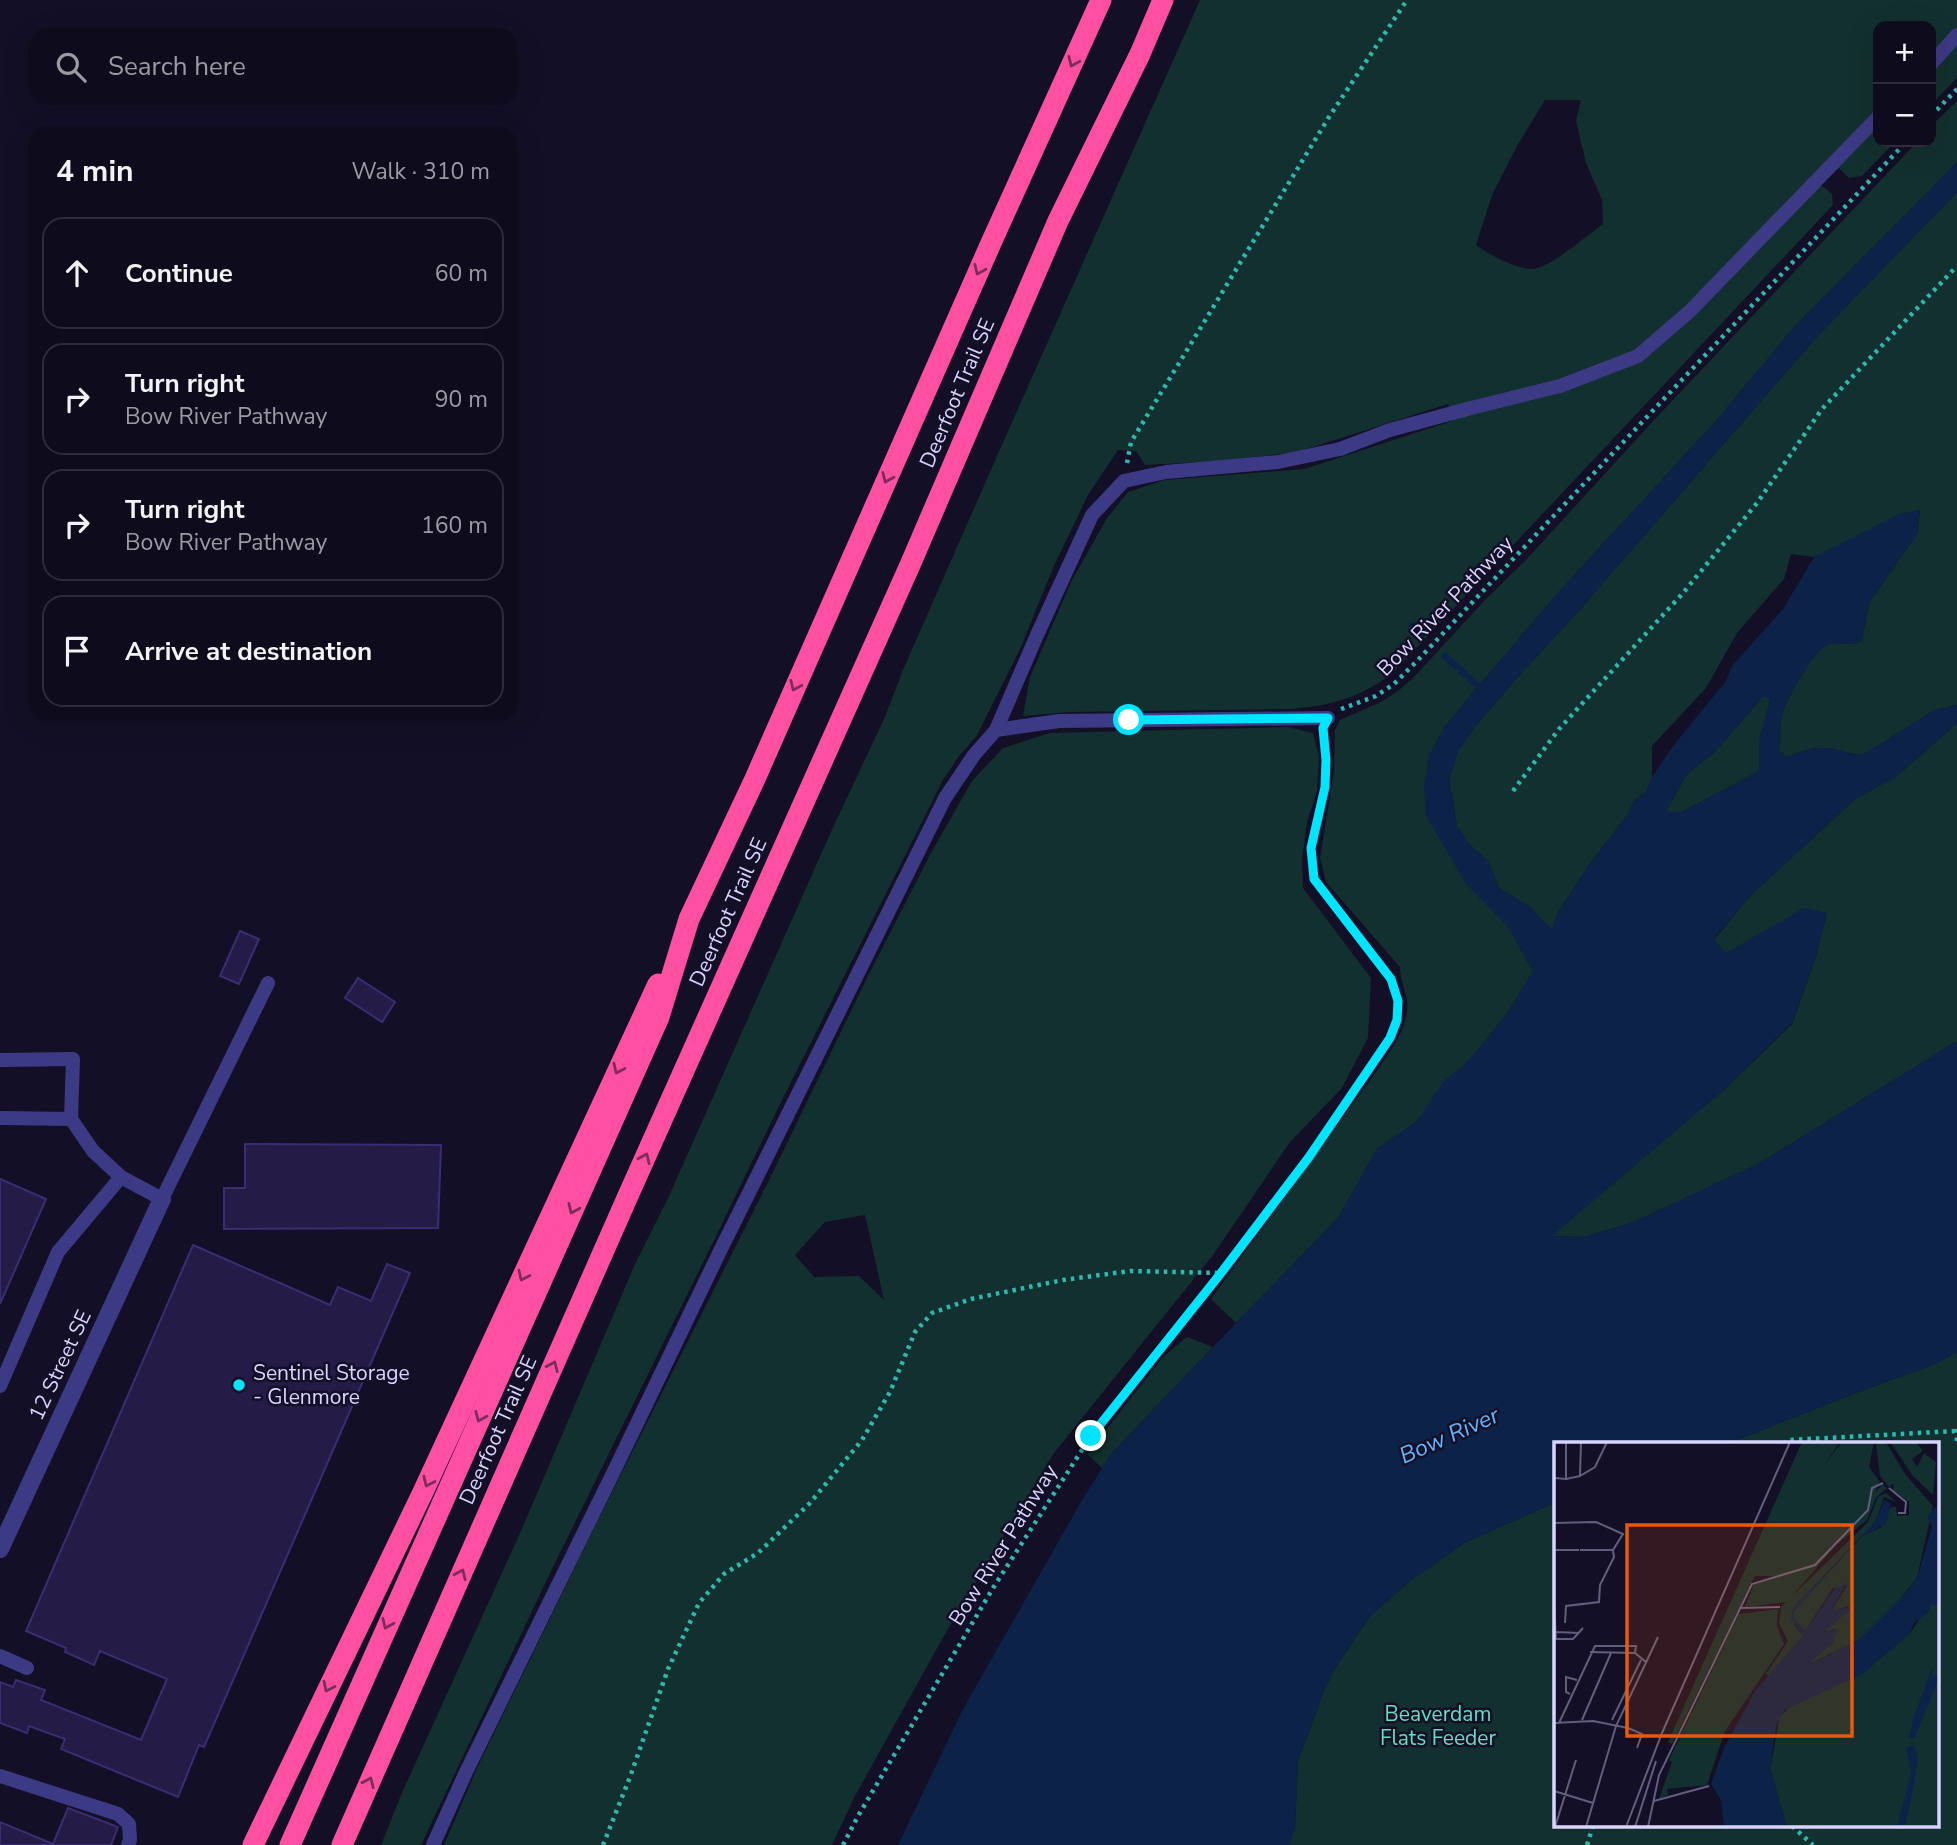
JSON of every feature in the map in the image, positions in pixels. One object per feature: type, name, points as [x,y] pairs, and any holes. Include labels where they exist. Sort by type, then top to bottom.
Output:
[{"type":"highway","name":"Deerfoot Trail SE","points":[[289,1845],[659,1017],[690,919],[1101,0]]},
{"type":"highway","name":"Deerfoot Trail SE","points":[[342,1845],[910,565],[1058,221],[1140,54],[1163,0]]},
{"type":"highway","points":[[253,1845],[423,1492],[647,1006],[690,919]]},
{"type":"street","name":"12 Street SE","points":[[0,1549],[162,1199]]},
{"type":"lane","points":[[1936,58],[1957,35]]},
{"type":"lane","points":[[433,1845],[720,1250],[945,798],[974,755],[996,730],[1092,515],[1124,481],[1166,472],[1278,462],[1340,449],[1390,430],[1560,386],[1638,356],[1689,311],[1873,122]]},
{"type":"lane","points":[[996,730],[1059,721],[1328,718]]},
{"type":"lane","points":[[0,1060],[73,1059],[71,1119],[93,1151],[121,1177],[162,1199],[268,983]]},
{"type":"lane","points":[[0,1118],[71,1119]]},
{"type":"lane","points":[[0,1386],[58,1252],[121,1177]]},
{"type":"lane","points":[[0,1656],[27,1668]]},
{"type":"lane","points":[[0,1776],[118,1814],[129,1824],[128,1845]]},
{"type":"path","points":[[1124,481],[1130,442],[1329,117],[1407,0]]},
{"type":"path","points":[[1936,111],[1957,89]]},
{"type":"path","name":"Bow River Pathway","points":[[843,1845],[993,1588],[1084,1448],[1309,1157],[1390,1038],[1397,1020],[1398,1001],[1391,979],[1314,879],[1311,848],[1325,787],[1323,728],[1328,718],[1338,710],[1376,696],[1394,684],[1901,147]]},
{"type":"path","points":[[1513,791],[1559,729],[1683,593],[1757,503],[1822,409],[1957,267]]},
{"type":"path","points":[[603,1845],[668,1669],[699,1603],[724,1574],[758,1553],[810,1503],[862,1440],[890,1392],[915,1332],[932,1312],[971,1299],[1063,1280],[1130,1271],[1221,1273]]},
{"type":"path","points":[[1786,1442],[1956,1430],[1957,1443]]},
{"type":"path","points":[[1587,1845],[1592,1828]]},
{"type":"path","points":[[1793,1828],[1813,1845]]},
{"type":"green space","points":[[1200,0],[1957,0],[1957,78],[1936,100],[1936,21],[1873,21],[1873,147],[1890,147],[1862,176],[1849,178],[1839,168],[1821,185],[1832,194],[1833,205],[1391,675],[1366,690],[1332,703],[1291,709],[1070,712],[1023,716],[1030,677],[1072,580],[1107,518],[1128,492],[1164,480],[1304,469],[1452,421],[1448,404],[1297,452],[1220,461],[1145,465],[1136,451],[1118,450],[1088,495],[1053,568],[1021,647],[976,737],[943,780],[779,1106],[552,1569],[421,1845],[381,1845],[521,1531],[635,1264],[669,1196],[884,719],[903,670]],"holes":[[[1545,100],[1581,100],[1576,121],[1586,163],[1602,200],[1603,224],[1558,257],[1532,269],[1510,264],[1476,245],[1492,195]]]},
{"type":"green space","points":[[1957,101],[1957,162],[1795,326],[1715,422],[1556,595],[1444,728],[1429,756],[1490,907],[1509,928],[1533,971],[1488,1038],[1416,1122],[1377,1149],[1338,1218],[1236,1323],[1211,1299],[1376,1072],[1398,1038],[1406,1019],[1407,1000],[1400,967],[1326,882],[1320,858],[1334,772],[1335,730],[1340,720],[1381,702],[1413,678],[1912,147],[1936,147],[1936,121]]},
{"type":"green space","points":[[1957,192],[1957,705],[1935,710],[1863,755],[1819,748],[1786,757],[1779,750],[1781,724],[1793,689],[1813,658],[1825,646],[1834,643],[1852,644],[1862,640],[1869,603],[1917,534],[1920,511],[1872,529],[1814,557],[1791,554],[1784,579],[1737,633],[1706,688],[1652,746],[1652,777],[1646,792],[1635,799],[1626,817],[1589,865],[1557,914],[1552,931],[1530,907],[1499,888],[1488,861],[1469,844],[1457,826],[1449,780],[1458,751],[1514,681],[1576,614],[1814,340]]},
{"type":"green space","points":[[1763,696],[1771,698],[1759,771],[1682,812],[1669,812],[1667,809],[1687,774],[1715,752]]},
{"type":"green space","points":[[1957,723],[1957,1041],[1758,1164],[1634,1222],[1584,1237],[1551,1236],[1727,1087],[1792,1024],[1816,956],[1827,913],[1804,909],[1726,954],[1714,940],[1750,896],[1855,799],[1897,776]]},
{"type":"green space","points":[[1288,727],[1313,733],[1319,757],[1317,791],[1307,822],[1302,860],[1303,888],[1371,978],[1368,1038],[1342,1088],[1290,1142],[1213,1255],[1054,1453],[945,1634],[855,1796],[832,1845],[444,1845],[477,1768],[597,1522],[931,853],[972,781],[1003,748],[1050,733]],"holes":[[[865,1215],[884,1300],[859,1276],[814,1277],[795,1255],[825,1222]]]},
{"type":"green space","points":[[1187,1337],[1213,1347],[1111,1454],[1102,1468],[1087,1454],[1163,1357]]},
{"type":"green space","name":"Beaverdam Flats Feeder","points":[[1957,1352],[1957,1845],[1289,1845],[1295,1827],[1298,1761],[1334,1670],[1370,1616],[1410,1581],[1464,1543],[1554,1503],[1554,1828],[1940,1828],[1940,1442],[1732,1442],[1935,1364]]},
{"type":"water","name":"Bow River","points":[[1957,162],[1957,192],[1814,340],[1576,614],[1514,681],[1458,751],[1449,780],[1457,826],[1469,844],[1488,861],[1499,888],[1530,907],[1552,930],[1557,914],[1589,865],[1626,817],[1635,799],[1646,792],[1652,777],[1673,746],[1726,681],[1732,666],[1783,609],[1814,557],[1899,514],[1920,510],[1917,534],[1869,603],[1862,640],[1852,644],[1834,643],[1825,646],[1800,678],[1782,716],[1779,750],[1786,757],[1819,748],[1863,755],[1935,710],[1957,705],[1957,723],[1897,776],[1855,799],[1750,896],[1714,939],[1726,953],[1804,908],[1827,913],[1816,956],[1792,1023],[1727,1087],[1552,1236],[1584,1237],[1634,1222],[1758,1164],[1957,1041],[1957,1352],[1935,1364],[1732,1442],[1554,1442],[1554,1503],[1464,1543],[1410,1581],[1370,1616],[1334,1670],[1298,1761],[1295,1827],[1289,1845],[898,1845],[963,1709],[1111,1454],[1338,1218],[1377,1149],[1416,1122],[1444,1081],[1465,1064],[1488,1038],[1533,971],[1509,928],[1466,884],[1426,816],[1424,786],[1429,756],[1444,728],[1556,595],[1715,422],[1795,326]],"holes":[[[1763,696],[1770,699],[1759,740],[1759,771],[1682,812],[1669,812],[1667,809],[1687,774],[1715,752]]]},
{"type":"building","points":[[240,931],[259,939],[239,984],[220,976]]},
{"type":"building","points":[[358,978],[395,1002],[382,1022],[345,998]]},
{"type":"building","points":[[245,1144],[441,1145],[438,1228],[224,1229],[224,1188],[245,1188]]},
{"type":"building","points":[[0,1179],[46,1199],[0,1304]]},
{"type":"building","name":"Sentinel Storage - Glenmore","points":[[193,1245],[330,1305],[338,1287],[371,1301],[387,1264],[410,1273],[204,1747],[199,1745],[178,1797],[61,1749],[65,1739],[29,1726],[27,1733],[0,1723],[0,1682],[13,1687],[16,1680],[45,1690],[41,1700],[141,1740],[167,1679],[100,1651],[94,1665],[65,1652],[66,1648],[26,1631]]},
{"type":"building","points":[[68,1808],[118,1827],[111,1845],[0,1845],[0,1822],[53,1844]]},
{"type":"waterway","points":[[1412,626],[1421,634]]},
{"type":"waterway","points":[[1445,656],[1479,687]]},
{"type":"place","name":"Sentinel Storage - Glenmore","points":[[239,1385]]},
{"type":"route","points":[[1091,1436],[1309,1157],[1390,1038],[1397,1020],[1398,1001],[1391,979],[1314,879],[1311,848],[1325,787],[1323,728],[1328,718],[1129,720]]}]
